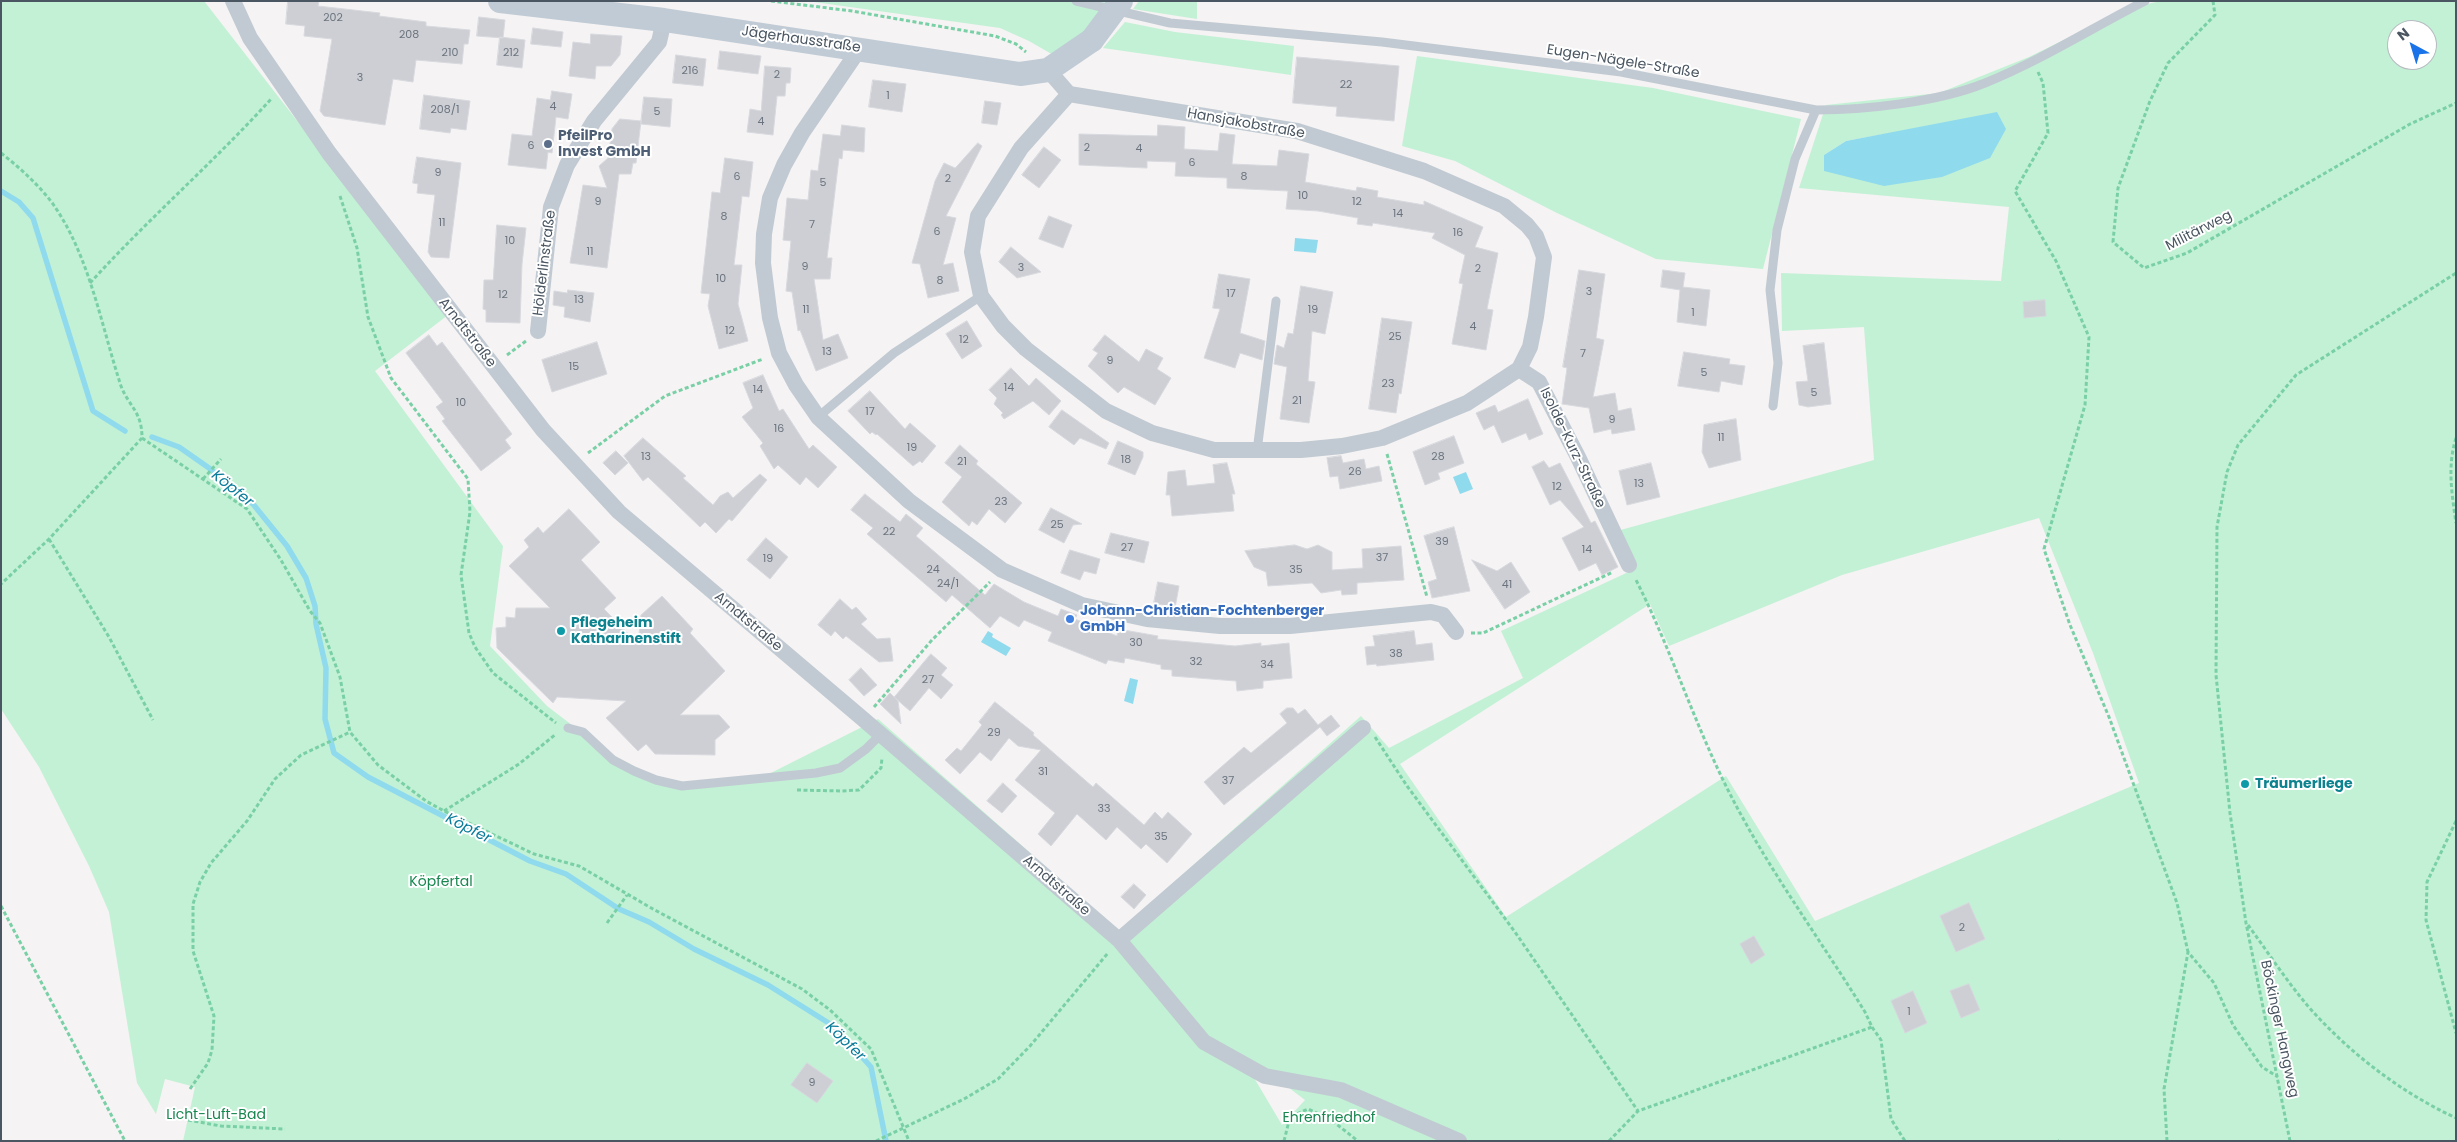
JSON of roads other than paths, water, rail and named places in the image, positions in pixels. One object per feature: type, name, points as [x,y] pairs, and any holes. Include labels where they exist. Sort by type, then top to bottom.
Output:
[{"type":"street","name":"Arndtstraße","points":[[233,1],[250,38],[329,153],[542,430],[619,512],[864,719],[880,735],[1119,940],[1204,1042],[1265,1076],[1341,1090],[1459,1141]]},
{"type":"street","name":"Jägerhausstraße","points":[[512,2],[664,20],[860,48],[1020,74],[1048,70],[1092,40],[1121,1]]},
{"type":"street","name":"Hölderlinstraße","points":[[538,331],[551,207],[568,165],[594,121],[659,42],[664,20]]},
{"type":"street","points":[[860,48],[802,133],[784,165],[770,198],[764,234],[763,263],[770,318],[778,353],[796,385],[818,417],[908,501],[1002,570],[1082,605],[1147,619],[1220,626],[1290,626],[1431,612],[1443,615],[1456,632]]},
{"type":"street","points":[[1048,70],[1069,94],[1021,148],[978,216],[972,252],[981,296],[1003,326],[1026,350],[1106,412],[1152,433],[1214,450],[1301,450],[1342,446],[1382,438],[1467,403],[1519,369]]},
{"type":"street","name":"Hansjakobstraße","points":[[1069,94],[1297,131],[1424,172],[1504,206],[1527,225],[1536,236],[1544,257],[1530,347],[1519,369]]},
{"type":"street","name":"Isolde-Kurz-Straße","points":[[1519,369],[1539,382],[1578,457],[1628,565]]},
{"type":"street","points":[[1119,940],[1363,728]]},
{"type":"lane","name":"Eugen-Nägele-Straße","points":[[1076,1],[1170,23],[1382,42],[1621,72],[1816,110],[1850,109],[1943,95],[1984,83],[2145,1]]},
{"type":"lane","points":[[1773,406],[1778,363],[1770,290],[1777,230],[1795,159],[1816,110]]},
{"type":"lane","points":[[818,417],[894,353],[981,296]]},
{"type":"lane","points":[[1256,451],[1276,302]]},
{"type":"lane","points":[[568,728],[583,732],[613,760],[634,771],[656,780],[682,786],[816,774],[840,768],[866,749],[880,735]]},
{"type":"water","points":[[1997,112],[2006,129],[1990,158],[1942,177],[1884,186],[1824,171],[1824,155],[1846,141]]},
{"type":"water","points":[[1295,238],[1318,240],[1316,253],[1294,251]]},
{"type":"water","points":[[1466,472],[1473,489],[1460,494],[1453,477]]},
{"type":"water","points":[[988,631],[993,634],[992,637],[1011,648],[1006,656],[981,642]]},
{"type":"water","points":[[1130,678],[1138,680],[1133,704],[1124,701]]},
{"type":"waterway","name":"Köpfer","points":[[1,191],[19,202],[33,218],[93,411],[125,431]]},
{"type":"waterway","name":"Köpfer","points":[[152,437],[179,447],[209,468],[253,504],[287,546],[306,578],[315,606],[316,624],[326,668],[325,719],[334,753],[368,777],[530,861],[566,874],[619,909],[649,922],[694,949],[768,985],[835,1027],[871,1067],[886,1141]]},
{"type":"place","name":"PfeilPro Invest GmbH","points":[[548,144]]},
{"type":"place","name":"Johann-Christian-Fochtenberger GmbH","points":[[1070,619]]},
{"type":"place","name":"Pflegeheim Katharinenstift","points":[[561,631]]},
{"type":"place","name":"Träumerliege","points":[[2245,784]]},
{"type":"park label","name":"Köpfertal","points":[[441,882]]},
{"type":"park label","name":"Licht-Luft-Bad","points":[[216,1115]]},
{"type":"park label","name":"Ehrenfriedhof","points":[[1329,1118]]}]
